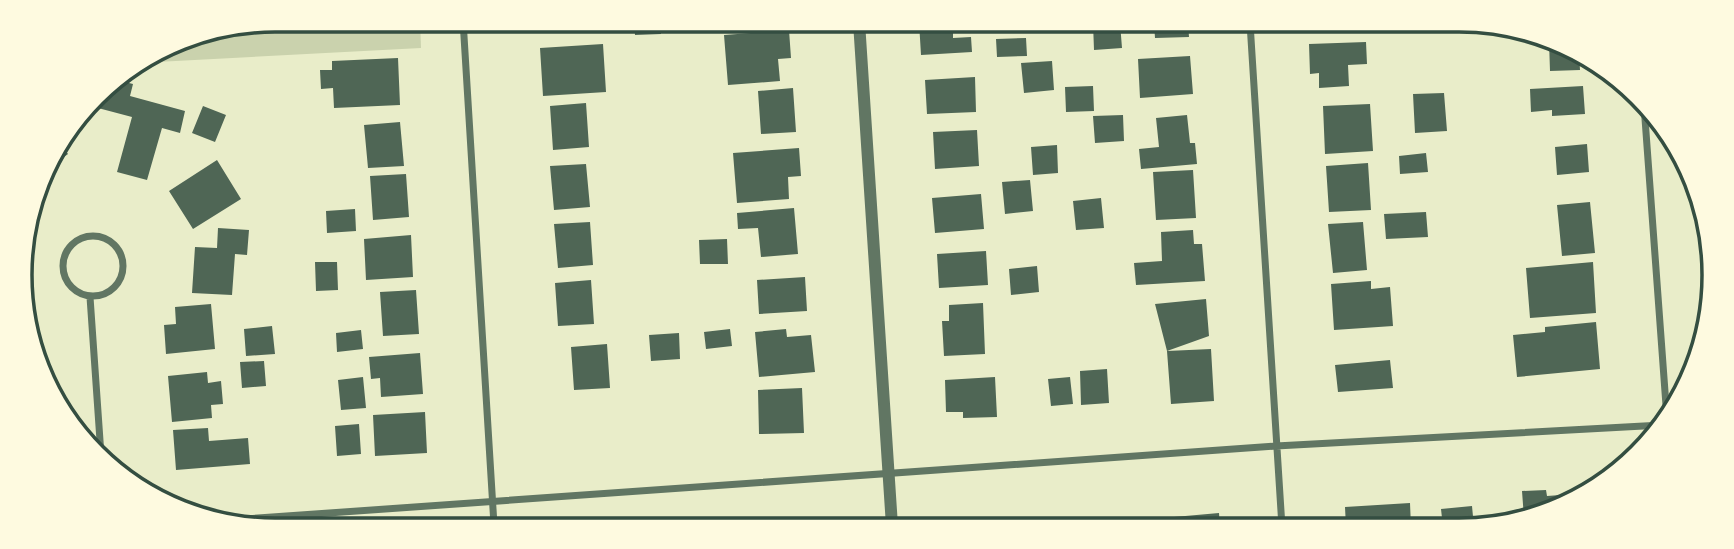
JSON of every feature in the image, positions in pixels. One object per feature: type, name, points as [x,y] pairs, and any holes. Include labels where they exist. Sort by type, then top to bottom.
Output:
[{"type":"street","points":[[464,32],[493,518]]},
{"type":"street","points":[[860,32],[892,518]]},
{"type":"street","points":[[1251,32],[1281,518]]},
{"type":"street","points":[[1645,119],[1666,403]]},
{"type":"street","points":[[93,236],[111,242],[123,258],[124,268],[117,286],[109,292],[90,297],[72,288],[63,271],[64,260],[74,243],[93,236]]},
{"type":"street","points":[[90,297],[100,443]]},
{"type":"street","points":[[268,517],[1276,446],[1649,426]]},
{"type":"green space","points":[[274,32],[420,32],[421,48],[157,62],[196,44],[243,34]]},
{"type":"building","points":[[635,32],[661,32],[661,34],[635,35]]},
{"type":"building","points":[[789,32],[791,58],[778,59],[780,81],[728,85],[724,35]]},
{"type":"building","points":[[920,32],[953,32],[953,38],[971,37],[972,52],[921,55]]},
{"type":"building","points":[[1093,32],[1121,32],[1122,48],[1094,50]]},
{"type":"building","points":[[1155,32],[1189,32],[1189,37],[1155,38]]},
{"type":"building","points":[[1026,38],[1027,56],[997,57],[996,39]]},
{"type":"building","points":[[1366,42],[1367,64],[1348,65],[1349,86],[1319,88],[1319,73],[1310,74],[1309,44]]},
{"type":"building","points":[[603,44],[606,92],[543,96],[540,48]]},
{"type":"building","points":[[1549,49],[1580,64],[1580,70],[1550,71]]},
{"type":"building","points":[[1190,56],[1193,94],[1140,98],[1138,59]]},
{"type":"building","points":[[398,58],[400,105],[334,108],[333,88],[321,89],[320,70],[332,70],[332,61]]},
{"type":"building","points":[[1052,61],[1054,90],[1024,93],[1021,63]]},
{"type":"building","points":[[975,77],[976,112],[927,114],[925,80]]},
{"type":"building","points":[[126,82],[133,84],[130,96],[185,111],[180,133],[162,128],[147,180],[117,172],[132,117],[98,108]]},
{"type":"building","points":[[1093,86],[1094,111],[1066,112],[1065,87]]},
{"type":"building","points":[[1583,86],[1585,114],[1552,116],[1552,110],[1531,112],[1530,89]]},
{"type":"building","points":[[793,88],[796,132],[761,134],[758,91]]},
{"type":"building","points":[[1444,93],[1447,131],[1415,133],[1413,94]]},
{"type":"building","points":[[586,103],[589,147],[553,150],[550,106]]},
{"type":"building","points":[[1370,104],[1373,151],[1325,154],[1323,106]]},
{"type":"building","points":[[203,106],[226,115],[215,142],[192,133]]},
{"type":"building","points":[[1123,115],[1124,141],[1095,143],[1093,116]]},
{"type":"building","points":[[1187,115],[1190,143],[1195,143],[1197,164],[1141,169],[1139,149],[1159,147],[1156,118]]},
{"type":"building","points":[[400,122],[404,166],[368,168],[364,125]]},
{"type":"building","points":[[977,130],[979,166],[935,169],[933,132]]},
{"type":"building","points":[[1587,144],[1589,172],[1557,175],[1555,147]]},
{"type":"building","points":[[1057,145],[1058,173],[1033,175],[1031,147]]},
{"type":"building","points":[[799,148],[801,176],[788,177],[789,199],[737,203],[733,153]]},
{"type":"building","points":[[1426,153],[1428,172],[1400,174],[1399,156]]},
{"type":"building","points":[[217,160],[241,199],[193,229],[169,191]]},
{"type":"building","points":[[1368,163],[1371,210],[1329,212],[1326,166]]},
{"type":"building","points":[[586,164],[590,207],[554,210],[550,166]]},
{"type":"building","points":[[1193,170],[1196,218],[1156,220],[1153,172]]},
{"type":"building","points":[[406,174],[409,217],[373,220],[370,176]]},
{"type":"building","points":[[1030,180],[1033,211],[1005,214],[1002,182]]},
{"type":"building","points":[[981,194],[984,229],[935,233],[932,198]]},
{"type":"building","points":[[1101,198],[1104,228],[1076,230],[1073,201]]},
{"type":"building","points":[[1590,202],[1595,253],[1562,256],[1557,205]]},
{"type":"building","points":[[794,208],[798,254],[761,257],[758,228],[738,229],[737,213]]},
{"type":"building","points":[[355,209],[356,231],[327,233],[326,211]]},
{"type":"building","points":[[1426,212],[1428,237],[1386,239],[1384,214]]},
{"type":"building","points":[[590,222],[593,265],[558,268],[554,224]]},
{"type":"building","points":[[1363,222],[1367,270],[1333,273],[1328,224]]},
{"type":"building","points":[[218,228],[249,230],[247,255],[235,254],[232,295],[192,293],[195,247],[217,248]]},
{"type":"building","points":[[1193,230],[1194,244],[1202,244],[1205,281],[1136,285],[1134,263],[1162,261],[1161,232]]},
{"type":"building","points":[[411,235],[413,277],[366,280],[364,239]]},
{"type":"building","points":[[727,239],[728,264],[700,264],[699,240]]},
{"type":"building","points":[[986,251],[988,285],[939,288],[937,254]]},
{"type":"building","points":[[315,262],[337,262],[338,290],[316,291]]},
{"type":"building","points":[[1593,262],[1596,313],[1530,318],[1526,268]]},
{"type":"building","points":[[1037,266],[1039,292],[1011,295],[1009,269]]},
{"type":"building","points":[[805,277],[807,311],[759,314],[757,280]]},
{"type":"building","points":[[591,280],[594,324],[558,326],[555,283]]},
{"type":"building","points":[[1371,281],[1371,289],[1390,287],[1393,326],[1334,330],[1331,284]]},
{"type":"building","points":[[416,290],[419,334],[383,336],[380,292]]},
{"type":"building","points":[[1206,299],[1209,336],[1167,351],[1155,304]]},
{"type":"building","points":[[983,303],[985,354],[944,356],[942,321],[949,321],[949,305]]},
{"type":"building","points":[[211,304],[215,349],[166,354],[164,325],[176,324],[175,307]]},
{"type":"building","points":[[1596,322],[1600,369],[1517,377],[1513,335],[1545,332],[1545,327]]},
{"type":"building","points":[[272,326],[275,354],[246,356],[244,329]]},
{"type":"building","points":[[730,329],[732,346],[706,349],[704,332]]},
{"type":"building","points":[[786,329],[787,337],[811,335],[815,372],[759,377],[755,332]]},
{"type":"building","points":[[361,330],[363,349],[337,352],[336,333]]},
{"type":"building","points":[[679,333],[680,359],[651,361],[649,335]]},
{"type":"building","points":[[607,344],[610,388],[574,390],[571,347]]},
{"type":"building","points":[[1211,349],[1214,401],[1171,404],[1167,351]]},
{"type":"building","points":[[420,353],[423,394],[381,397],[380,378],[371,379],[369,357]]},
{"type":"building","points":[[1390,360],[1393,388],[1338,392],[1335,365]]},
{"type":"building","points":[[264,361],[266,386],[242,388],[240,362]]},
{"type":"building","points":[[1107,369],[1109,403],[1081,405],[1080,371]]},
{"type":"building","points":[[207,372],[208,383],[221,381],[223,404],[211,405],[212,418],[172,422],[168,376]]},
{"type":"building","points":[[363,377],[366,408],[341,410],[338,380]]},
{"type":"building","points":[[995,377],[997,417],[963,418],[963,412],[946,412],[945,380]]},
{"type":"building","points":[[1070,377],[1073,404],[1051,406],[1048,379]]},
{"type":"building","points":[[802,388],[804,433],[759,434],[758,390]]},
{"type":"building","points":[[425,412],[427,453],[375,456],[373,415]]},
{"type":"building","points":[[359,424],[361,454],[337,456],[335,426]]},
{"type":"building","points":[[208,428],[209,441],[248,438],[250,464],[176,470],[173,430]]},
{"type":"building","points":[[1546,490],[1547,496],[1560,495],[1523,509],[1522,491]]},
{"type":"building","points":[[1410,503],[1411,518],[1346,518],[1345,507]]},
{"type":"building","points":[[1472,506],[1473,517],[1442,518],[1441,509]]},
{"type":"building","points":[[1219,513],[1219,518],[1174,518]]}]
